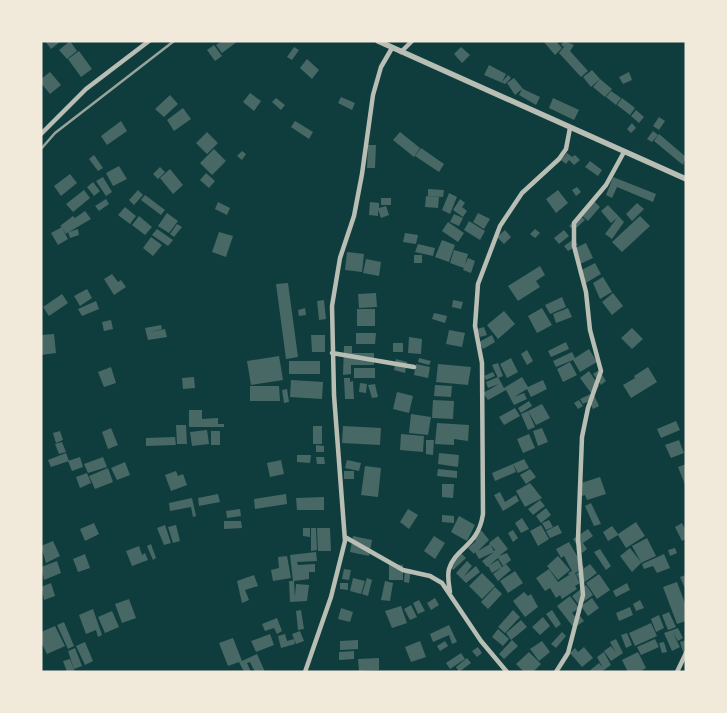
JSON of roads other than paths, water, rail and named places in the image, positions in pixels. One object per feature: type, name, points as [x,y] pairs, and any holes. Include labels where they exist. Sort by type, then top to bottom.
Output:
[{"type":"street","points":[[41,134],[86,89],[149,41]]},
{"type":"street","points":[[378,41],[686,179]]},
{"type":"street","points":[[402,52],[412,41]]},
{"type":"street","points":[[305,672],[339,571],[345,537],[337,449],[332,353],[332,306],[340,258],[354,216],[373,95],[381,67],[392,48]]},
{"type":"street","points":[[450,592],[448,571],[451,564],[479,532],[483,514],[482,363],[475,326],[478,284],[500,226],[522,192],[559,158],[566,149],[570,128]]},
{"type":"street","points":[[556,672],[568,653],[583,595],[578,539],[582,437],[588,408],[601,371],[590,330],[586,292],[573,238],[574,222],[606,186],[624,152]]},
{"type":"street","points":[[332,353],[414,367]]},
{"type":"street","points":[[345,537],[403,570],[437,579],[450,592],[481,641],[507,672]]},
{"type":"street","points":[[677,672],[686,653]]},
{"type":"railway","points":[[41,149],[55,133],[174,41]]}]
